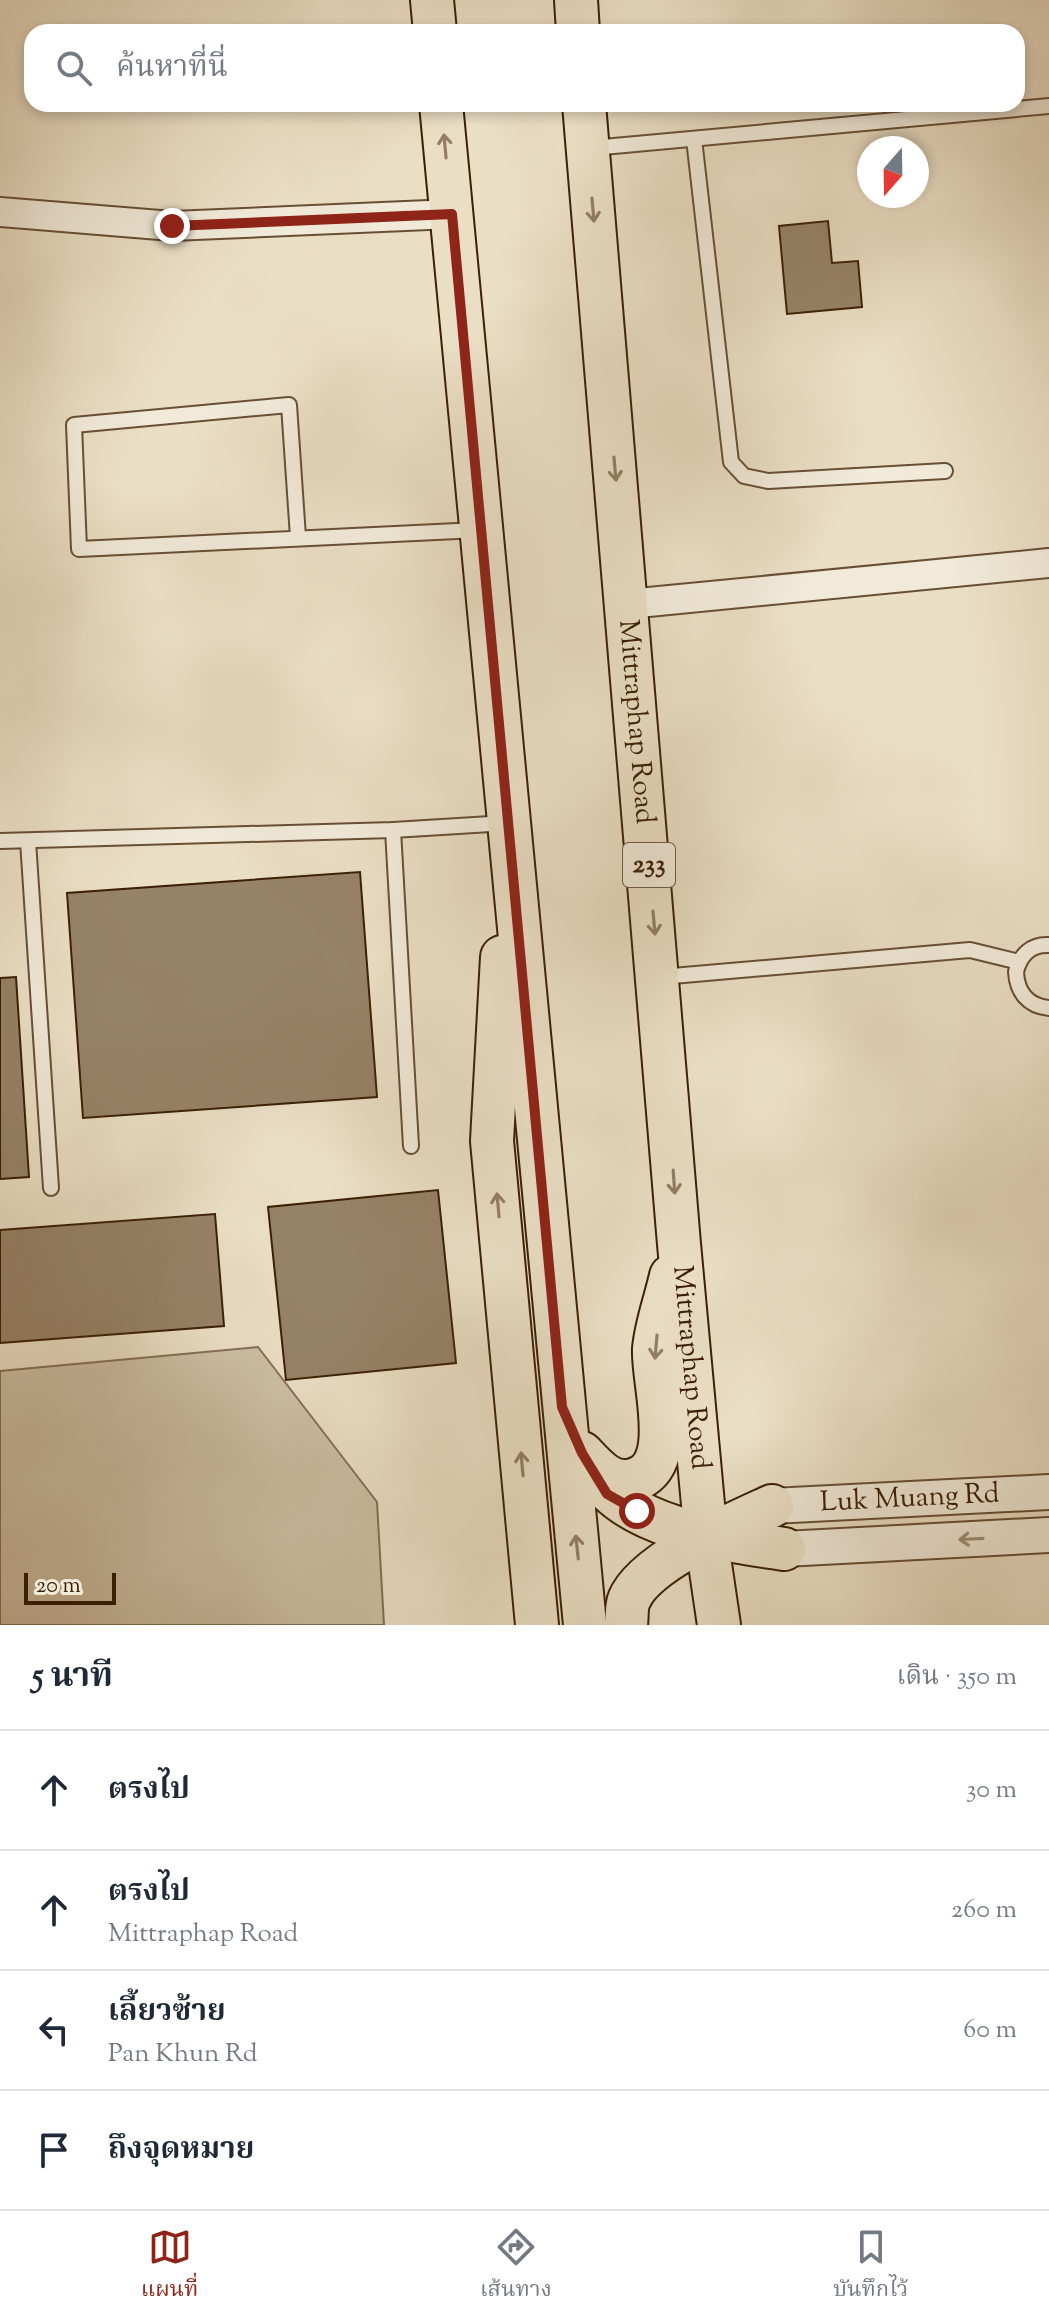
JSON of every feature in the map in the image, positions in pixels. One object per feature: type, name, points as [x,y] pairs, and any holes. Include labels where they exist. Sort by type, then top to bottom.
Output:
[{"type":"main road","points":[[432,0],[434,24]]},
{"type":"main road","points":[[576,0],[578,24]]},
{"type":"main road","points":[[442,112],[585,1625]]},
{"type":"main road","name":"Mittraphap Road","points":[[585,112],[679,1244],[706,1537],[718,1625]]},
{"type":"main road","points":[[510,823],[492,1141],[537,1625]]},
{"type":"main road","points":[[582,1453],[603,1476],[628,1482],[643,1477],[654,1464],[660,1450],[661,1424],[654,1349],[679,1244]]},
{"type":"main road","points":[[562,1407],[582,1453],[607,1494],[637,1511],[706,1537],[784,1549]]},
{"type":"main road","points":[[626,1625],[629,1601],[645,1578],[706,1537],[772,1506]]},
{"type":"main road","points":[[645,1578],[662,1576],[678,1580],[693,1592],[718,1625]]},
{"type":"street","points":[[0,212],[172,226],[452,214]]},
{"type":"street","points":[[628,604],[1049,563]]},
{"type":"street","name":"Luk Muang Rd","points":[[772,1506],[1049,1492]]},
{"type":"street","name":"Luk Muang Rd","points":[[784,1549],[1049,1535]]},
{"type":"lane","points":[[1025,108],[1049,106]]},
{"type":"lane","points":[[588,148],[984,112]]},
{"type":"lane","points":[[694,139],[731,462],[744,476],[768,481],[945,471]]},
{"type":"lane","points":[[298,537],[289,405],[74,425],[79,549],[482,529]]},
{"type":"lane","points":[[0,841],[393,830],[510,823]]},
{"type":"lane","points":[[393,830],[411,1146]]},
{"type":"lane","points":[[28,841],[51,1188]]},
{"type":"lane","points":[[1049,945],[1032,947],[1019,962],[1017,984],[1029,1002],[1049,1008]]},
{"type":"lane","points":[[658,977],[970,950],[1019,962]]},
{"type":"shaded area","points":[[258,1347],[377,1502],[384,1625],[0,1625],[0,1371]]},
{"type":"building","points":[[828,221],[832,263],[858,261],[862,307],[787,314],[779,226]]},
{"type":"building","points":[[360,872],[377,1097],[83,1118],[67,893]]},
{"type":"building","points":[[16,977],[29,1177],[0,1179],[0,978]]},
{"type":"building","points":[[438,1190],[456,1363],[286,1380],[268,1207]]},
{"type":"building","points":[[215,1214],[224,1326],[0,1343],[0,1230]]},
{"type":"route","points":[[172,226],[452,214],[540,1133],[562,1407],[582,1453],[607,1494],[637,1511]]}]
